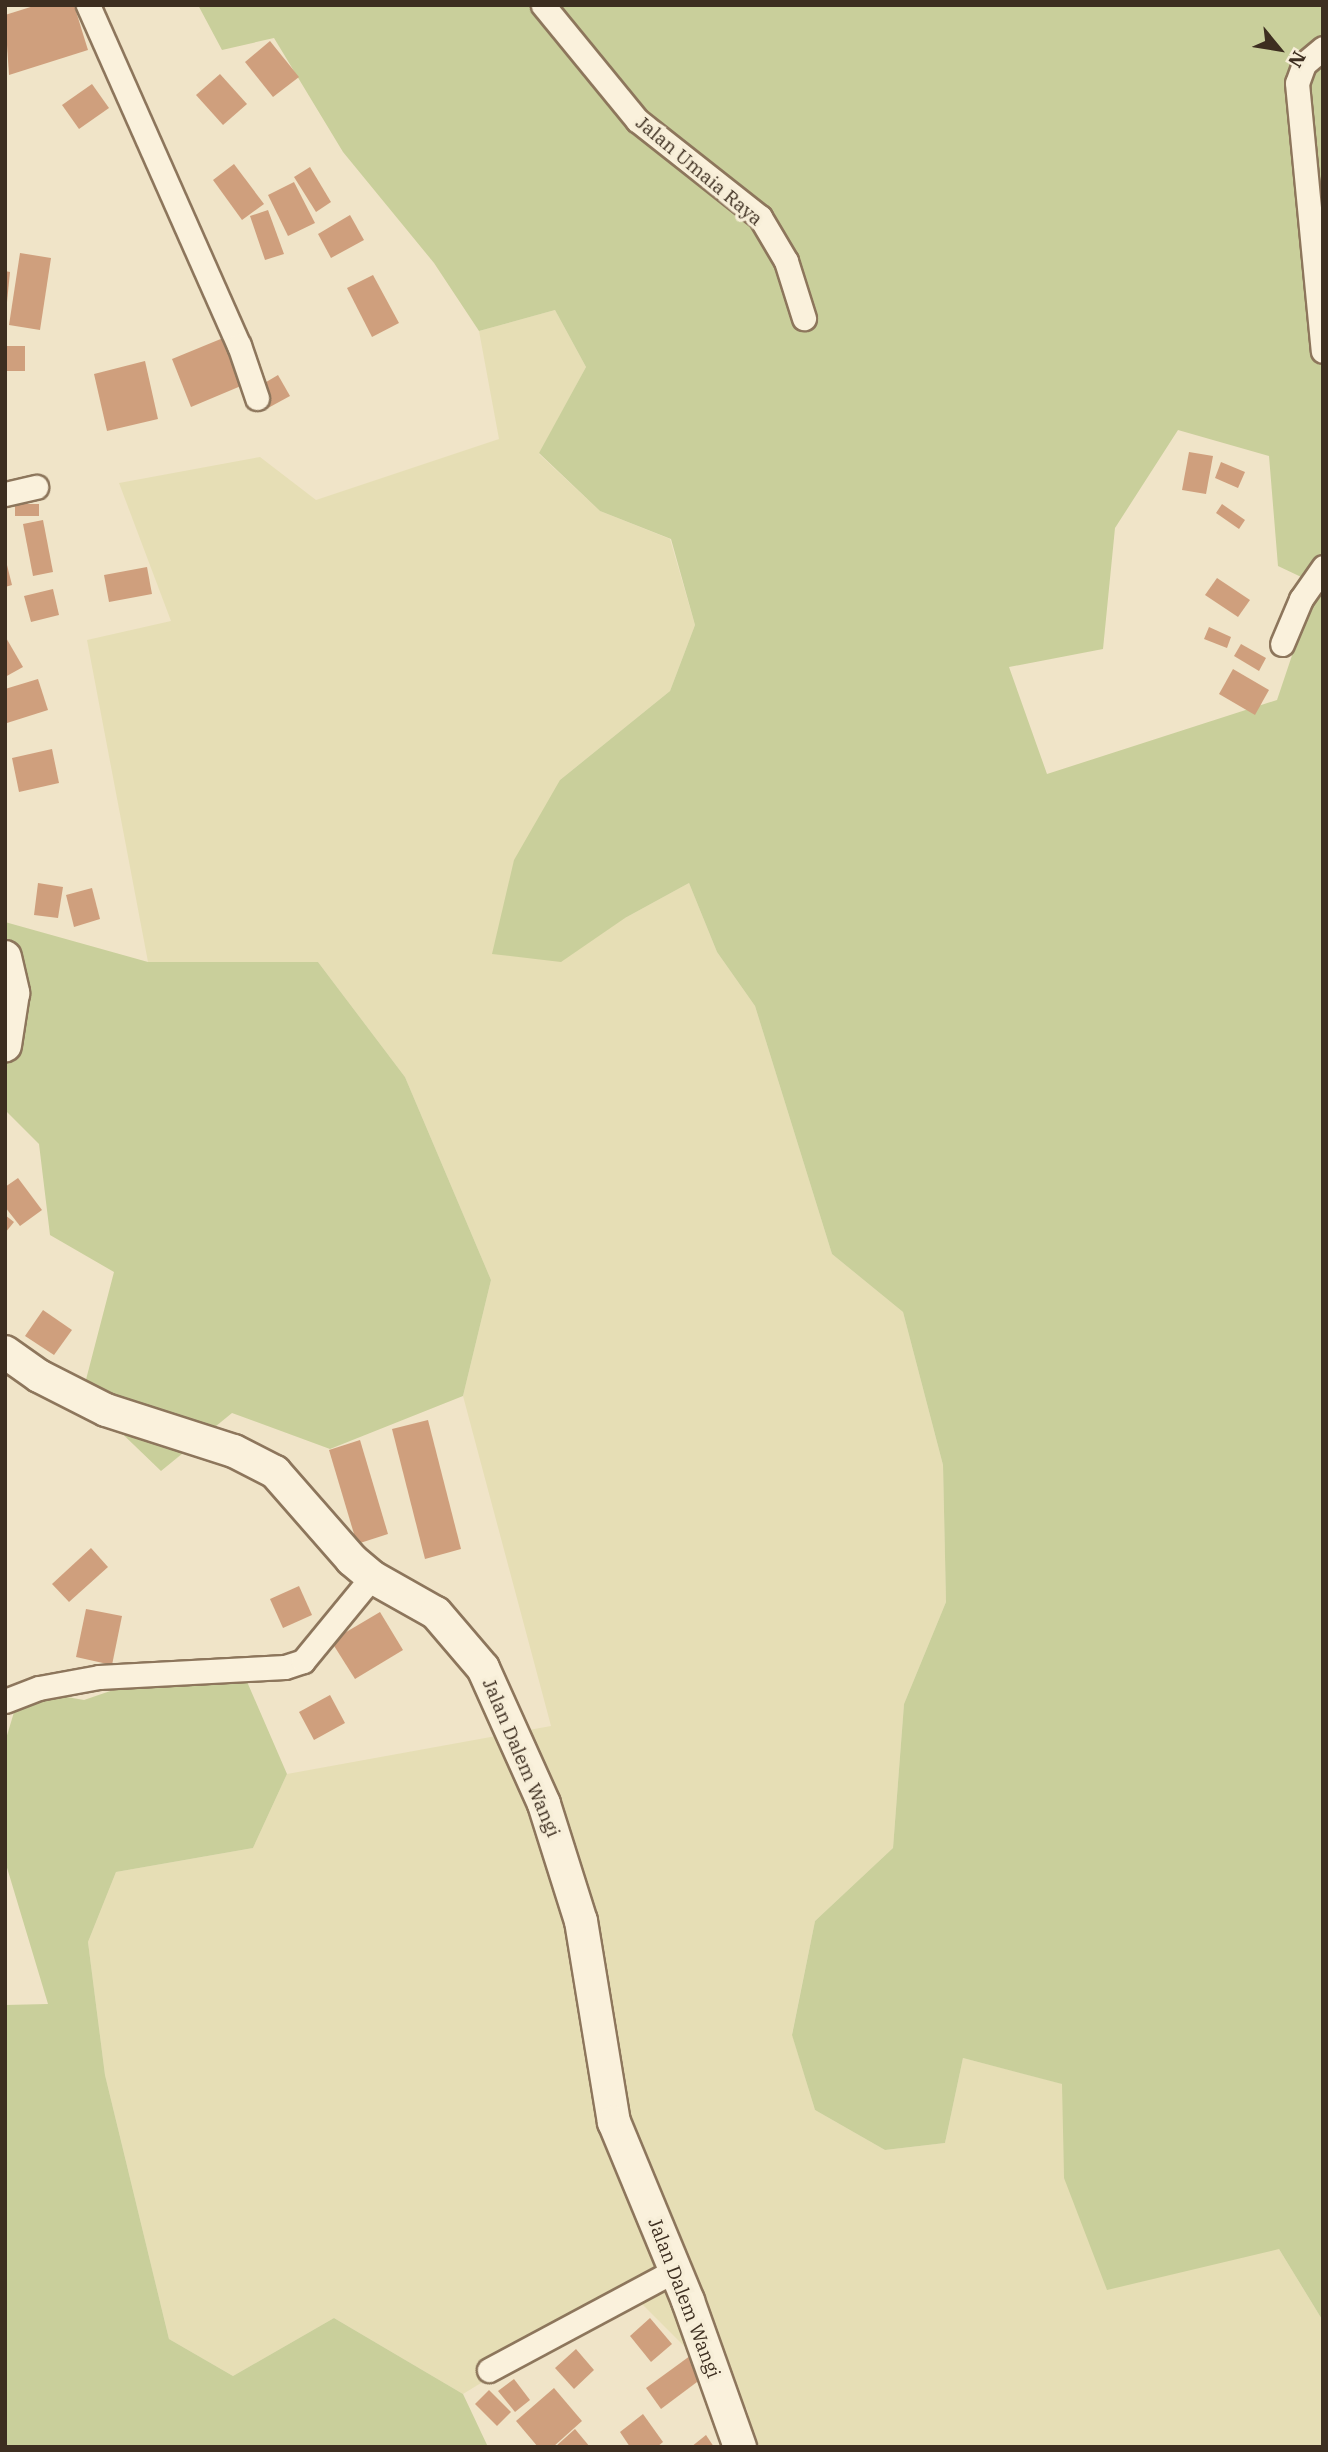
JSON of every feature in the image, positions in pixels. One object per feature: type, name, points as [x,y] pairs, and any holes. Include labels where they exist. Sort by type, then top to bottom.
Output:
[{"type":"street","points":[[88,5],[240,345],[257,398]]},
{"type":"street","name":"Jalan Umaia Raya","points":[[543,5],[637,120],[760,217],[786,261],[803,318]]},
{"type":"street","points":[[1323,48],[1304,64],[1297,83],[1323,351]]},
{"type":"street","points":[[5,494],[36,487]]},
{"type":"street","points":[[1282,644],[1301,599],[1323,567]]},
{"type":"street","points":[[5,957],[13,993],[5,1045]]},
{"type":"street","name":"Jalan Dalem Wangi","points":[[5,1352],[39,1376],[106,1409],[234,1451],[275,1472],[372,1577],[436,1613],[461,1637],[483,1668],[544,1804],[581,1921],[614,2122],[740,2447]]},
{"type":"street","points":[[5,1701],[39,1688],[99,1678],[285,1667],[303,1661],[372,1577]]},
{"type":"street","points":[[489,2370],[674,2271]]},
{"type":"shaded area","points":[[555,310],[586,367],[539,454],[600,511],[670,539],[695,625],[670,691],[560,780],[625,918],[689,883],[717,952],[755,1006],[832,1254],[903,1312],[943,1465],[946,1602],[904,1704],[893,1848],[815,1921],[792,2034],[815,2110],[885,2150],[945,2143],[963,2058],[1063,2084],[1064,2178],[1279,2249],[1323,2321],[1323,2447],[755,2447],[747,2409],[630,2292],[463,2394],[334,2318],[233,2376],[169,2339],[105,2075],[88,1942],[116,1872],[253,1848],[287,1774],[551,1726],[463,1396],[491,1280],[405,1077],[318,962],[148,962],[87,640],[171,621],[119,483],[260,457],[316,500],[499,439],[479,331]]},
{"type":"green space","points":[[198,5],[1323,5],[1323,2321],[1279,2249],[1107,2290],[1064,2178],[1062,2084],[963,2058],[945,2143],[885,2150],[815,2110],[792,2035],[815,1921],[893,1848],[904,1704],[946,1602],[943,1465],[903,1312],[832,1254],[755,1006],[717,952],[689,883],[625,918],[561,962],[492,954],[514,860],[560,780],[670,691],[695,625],[671,539],[600,511],[539,453],[586,367],[555,310],[479,331],[434,263],[343,152],[274,38],[222,50]],"holes":[[[1178,430],[1269,456],[1278,566],[1316,584],[1277,700],[1047,774],[1009,667],[1103,649],[1115,528]]]},
{"type":"green space","points":[[5,922],[148,962],[318,962],[405,1077],[491,1280],[463,1396],[330,1449],[232,1413],[161,1471],[82,1395],[114,1272],[50,1235],[39,1144],[5,1110]]},
{"type":"green space","points":[[163,1673],[245,1677],[287,1774],[253,1848],[116,1872],[88,1942],[105,2075],[169,2339],[233,2376],[334,2318],[463,2394],[488,2447],[5,2447],[5,2005],[48,2004],[5,1861],[5,1742],[21,1689],[84,1700]]},
{"type":"building","points":[[37,5],[74,5],[88,50],[9,75],[5,15]]},
{"type":"building","points":[[270,41],[299,77],[273,97],[245,62]]},
{"type":"building","points":[[220,74],[247,104],[223,125],[196,95]]},
{"type":"building","points":[[92,84],[109,108],[79,129],[62,105]]},
{"type":"building","points":[[234,164],[264,204],[242,220],[213,180]]},
{"type":"building","points":[[310,167],[331,202],[316,212],[294,177]]},
{"type":"building","points":[[294,182],[315,223],[288,236],[268,195]]},
{"type":"building","points":[[268,210],[284,254],[265,260],[250,216]]},
{"type":"building","points":[[350,215],[364,240],[331,258],[318,234]]},
{"type":"building","points":[[20,253],[51,258],[40,330],[9,325]]},
{"type":"building","points":[[5,271],[10,272],[7,302],[5,302]]},
{"type":"building","points":[[373,275],[399,323],[372,337],[347,288]]},
{"type":"building","points":[[228,336],[248,383],[191,407],[172,359]]},
{"type":"building","points":[[5,346],[25,346],[25,371],[5,371]]},
{"type":"building","points":[[145,361],[158,419],[107,431],[94,374]]},
{"type":"building","points":[[278,375],[290,396],[268,408],[256,388]]},
{"type":"building","points":[[1189,452],[1213,456],[1206,494],[1182,490]]},
{"type":"building","points":[[1221,462],[1245,472],[1238,488],[1215,478]]},
{"type":"building","points":[[15,504],[39,504],[39,516],[15,516]]},
{"type":"building","points":[[1222,504],[1245,520],[1239,529],[1216,513]]},
{"type":"building","points":[[43,520],[53,572],[33,576],[23,524]]},
{"type":"building","points":[[5,557],[12,585],[5,587]]},
{"type":"building","points":[[147,567],[152,594],[109,602],[104,575]]},
{"type":"building","points":[[1217,578],[1250,600],[1238,617],[1205,595]]},
{"type":"building","points":[[53,589],[59,615],[31,622],[24,596]]},
{"type":"building","points":[[1209,627],[1231,637],[1227,648],[1204,639]]},
{"type":"building","points":[[5,636],[23,667],[5,677]]},
{"type":"building","points":[[1241,644],[1266,658],[1259,671],[1234,656]]},
{"type":"building","points":[[1233,669],[1269,690],[1255,715],[1219,694]]},
{"type":"building","points":[[38,679],[48,710],[7,723],[5,689]]},
{"type":"building","points":[[52,749],[59,783],[19,792],[12,758]]},
{"type":"building","points":[[38,883],[63,887],[58,918],[34,915]]},
{"type":"building","points":[[92,888],[100,919],[74,927],[66,895]]},
{"type":"building","points":[[18,1178],[42,1210],[20,1226],[5,1207],[5,1187]]},
{"type":"building","points":[[5,1215],[14,1222],[5,1233]]},
{"type":"building","points":[[43,1310],[72,1330],[54,1355],[25,1336]]},
{"type":"building","points":[[428,1420],[461,1549],[425,1559],[392,1429]]},
{"type":"building","points":[[360,1440],[388,1534],[357,1544],[329,1450]]},
{"type":"building","points":[[91,1548],[108,1567],[69,1602],[52,1584]]},
{"type":"building","points":[[299,1586],[312,1615],[283,1628],[270,1599]]},
{"type":"building","points":[[86,1609],[122,1616],[112,1665],[76,1657]]},
{"type":"building","points":[[380,1612],[403,1650],[355,1679],[331,1641]]},
{"type":"building","points":[[330,1695],[345,1723],[314,1740],[299,1712]]},
{"type":"building","points":[[650,2318],[672,2344],[651,2362],[630,2336]]},
{"type":"building","points":[[576,2349],[594,2370],[574,2389],[555,2368]]},
{"type":"building","points":[[694,2353],[709,2373],[661,2409],[646,2388]]},
{"type":"building","points":[[514,2379],[530,2400],[515,2412],[498,2391]]},
{"type":"building","points":[[554,2388],[582,2421],[553,2447],[538,2447],[516,2421]]},
{"type":"building","points":[[489,2390],[511,2412],[497,2426],[475,2404]]},
{"type":"building","points":[[643,2414],[663,2442],[657,2447],[630,2447],[620,2432]]},
{"type":"building","points":[[575,2429],[590,2447],[555,2447]]},
{"type":"building","points":[[706,2435],[714,2447],[691,2447]]}]
